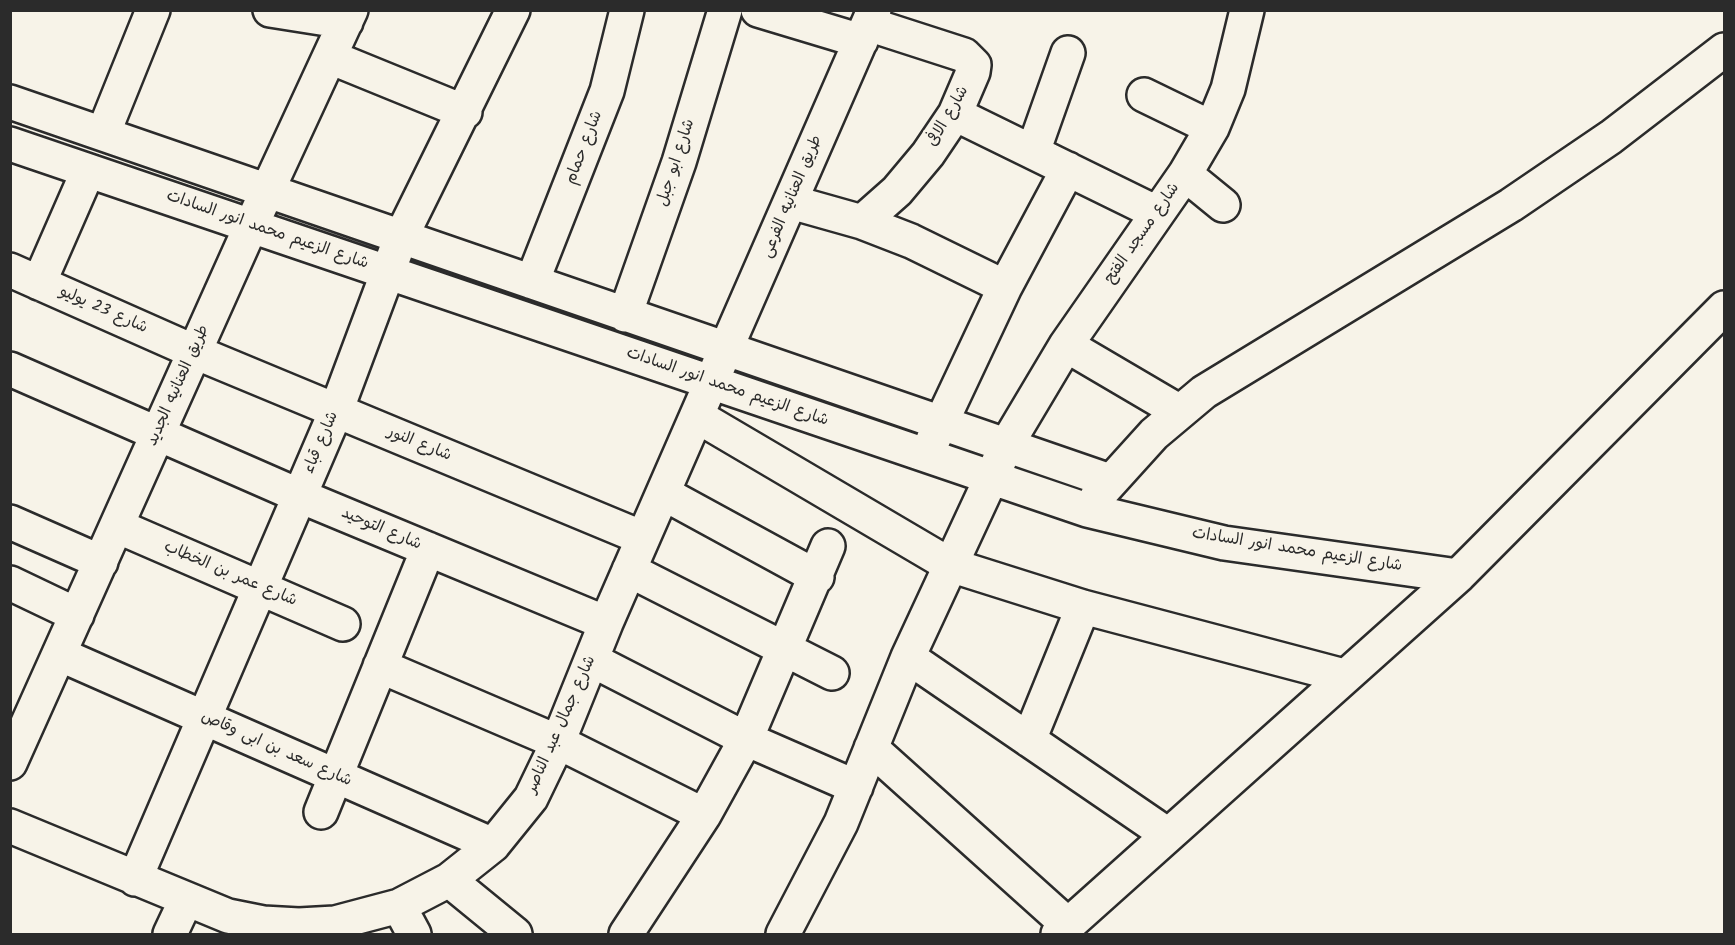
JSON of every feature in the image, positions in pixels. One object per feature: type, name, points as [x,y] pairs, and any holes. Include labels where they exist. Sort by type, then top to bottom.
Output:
[{"type":"street","points":[[104,134],[153,10]]},
{"type":"street","points":[[270,10],[348,16]]},
{"type":"street","name":"شارع قباء","points":[[135,879],[336,411],[401,237],[465,112],[513,10]]},
{"type":"street","name":"شارع حمام","points":[[532,282],[607,92],[627,10]]},
{"type":"street","name":"شارع ابو جبل","points":[[626,315],[679,162],[725,10]]},
{"type":"street","points":[[758,10],[868,25]]},
{"type":"street","name":"شارع مسجد الفتح","points":[[783,934],[836,833],[909,657],[1007,444],[1066,345],[1185,174],[1212,128],[1228,89],[1247,10]]},
{"type":"street","name":"طريق العنانيه الجديد","points":[[10,764],[22,706],[59,654],[348,16]]},
{"type":"street","name":"شارع الافى","points":[[862,222],[897,191],[928,154],[954,114],[974,72],[970,59],[868,25]]},
{"type":"street","name":"طريق العنانيه الفرعى","points":[[711,382],[868,25]]},
{"type":"street","points":[[1087,510],[1110,481],[1154,434],[1204,392],[1511,205],[1611,137],[1725,50]]},
{"type":"street","points":[[1033,152],[1068,53]]},
{"type":"street","points":[[330,57],[465,112]]},
{"type":"street","points":[[1144,95],[1212,128]]},
{"type":"street","points":[[10,102],[1110,481]]},
{"type":"street","points":[[954,114],[1157,213]]},
{"type":"street","name":"شارع الزعيم محمد انور السادات","points":[[10,144],[1087,510],[1224,543],[1458,576]]},
{"type":"street","points":[[925,455],[1005,287],[1068,169]]},
{"type":"street","points":[[25,276],[88,171]]},
{"type":"street","points":[[1185,174],[1223,205]]},
{"type":"street","points":[[790,202],[862,222],[959,262],[1005,287]]},
{"type":"street","name":"شارع 23 يوليو","points":[[25,276],[195,352]]},
{"type":"street","points":[[871,748],[1063,930],[1458,576],[1725,308]]},
{"type":"street","points":[[1066,345],[1180,412]]},
{"type":"street","name":"شارع النور","points":[[195,352],[643,538]]},
{"type":"street","name":"شارع التوحيد","points":[[10,369],[159,432],[300,496],[606,623]]},
{"type":"street","name":"شارع جمال عبد الناصر","points":[[10,826],[186,900],[224,925],[287,924],[335,928],[399,906],[449,880],[493,845],[531,798],[558,742],[606,623],[711,382]]},
{"type":"street","points":[[697,416],[950,565],[1083,607],[1344,676]]},
{"type":"street","points":[[663,493],[817,577]]},
{"type":"street","points":[[10,522],[100,562]]},
{"type":"street","name":"شارع عمر بن الخطاب","points":[[117,526],[343,624]]},
{"type":"street","points":[[626,934],[704,815],[746,739],[817,577],[828,546]]},
{"type":"street","points":[[321,812],[428,549]]},
{"type":"street","points":[[629,570],[832,673]]},
{"type":"street","points":[[10,583],[77,615]]},
{"type":"street","points":[[1029,740],[1083,607]]},
{"type":"street","name":"شارع سعد بن ابى وقاص","points":[[59,654],[493,845]]},
{"type":"street","points":[[909,657],[1168,835]]},
{"type":"street","points":[[592,660],[746,739],[856,787]]},
{"type":"street","points":[[380,666],[558,742],[704,815]]},
{"type":"street","points":[[449,880],[515,934]]},
{"type":"street","points":[[170,934],[186,900]]},
{"type":"street","points":[[399,906],[414,934]]}]
